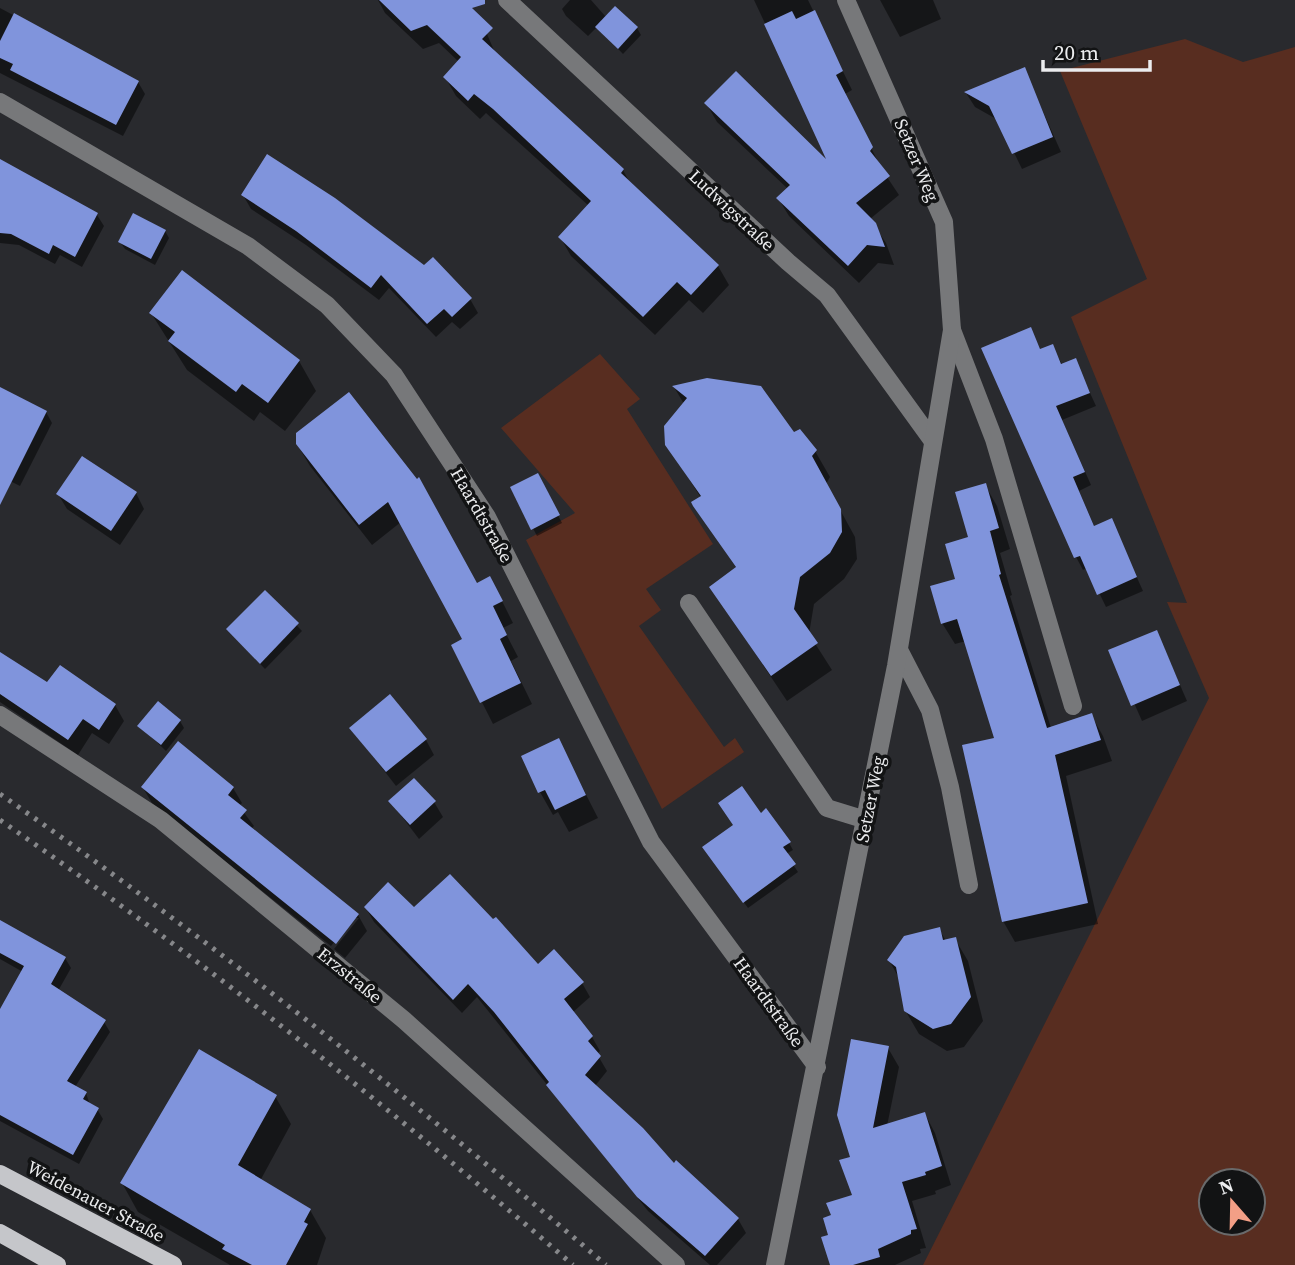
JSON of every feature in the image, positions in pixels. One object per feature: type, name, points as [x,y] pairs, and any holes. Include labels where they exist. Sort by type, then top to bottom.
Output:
[{"type":"main road","name":"Weidenauer Straße","points":[[0,1174],[173,1265]]},
{"type":"main road","points":[[0,1233],[57,1265]]},
{"type":"street","name":"Ludwigstraße","points":[[507,0],[778,253],[827,295],[932,440]]},
{"type":"street","name":"Setzer Weg","points":[[775,1265],[899,650],[952,330],[944,222],[846,0]]},
{"type":"street","name":"Haardtstraße","points":[[0,102],[248,246],[327,305],[394,375],[487,517],[651,842],[817,1067]]},
{"type":"street","name":"Setzer Weg","points":[[952,330],[994,439],[1073,706]]},
{"type":"street","points":[[690,603],[827,808],[866,820]]},
{"type":"street","points":[[899,650],[930,710],[950,787],[968,885]]},
{"type":"street","name":"Erzstraße","points":[[0,715],[162,820],[404,1020],[676,1265]]},
{"type":"shaded area","points":[[1185,39],[1243,62],[1295,47],[1295,1265],[923,1265],[1209,698],[1167,602],[1187,603],[1071,317],[1147,279],[1060,71]]},
{"type":"shaded area","points":[[600,354],[640,399],[627,409],[713,544],[646,589],[661,610],[639,626],[724,747],[735,738],[744,752],[662,809],[526,540],[575,513],[501,428]]},
{"type":"building","points":[[379,0],[485,0],[485,4],[472,8],[493,28],[482,39],[624,169],[621,173],[719,265],[691,295],[677,282],[643,317],[558,237],[591,201],[493,109],[474,94],[468,101],[443,77],[461,57],[427,25],[411,31]]},
{"type":"building","points":[[615,6],[638,27],[618,49],[595,27]]},
{"type":"building","points":[[815,10],[843,71],[836,75],[873,147],[870,151],[890,176],[856,203],[876,223],[885,247],[867,245],[848,266],[776,198],[790,185],[704,103],[736,71],[826,159],[764,24],[792,11],[796,19]]},
{"type":"building","points":[[14,13],[139,81],[116,125],[10,70],[13,64],[0,58],[0,41]]},
{"type":"building","points":[[1025,67],[1053,137],[1012,154],[989,106],[964,92]]},
{"type":"building","points":[[267,154],[335,198],[424,265],[433,257],[472,298],[452,317],[444,309],[427,324],[381,275],[371,288],[296,231],[241,195]]},
{"type":"building","points":[[0,159],[98,213],[75,257],[53,245],[49,254],[11,234],[0,233]]},
{"type":"building","points":[[133,213],[166,230],[151,259],[118,242]]},
{"type":"building","points":[[182,270],[300,360],[268,403],[242,384],[236,392],[168,341],[175,332],[149,313]]},
{"type":"building","points":[[1031,327],[1040,349],[1053,344],[1061,364],[1076,358],[1090,393],[1056,406],[1085,472],[1073,477],[1094,526],[1112,518],[1137,577],[1097,595],[1080,556],[1074,558],[981,348]]},
{"type":"building","points":[[707,378],[761,386],[794,432],[800,429],[817,450],[812,456],[841,509],[842,532],[830,553],[800,577],[794,609],[818,643],[771,676],[709,587],[736,567],[693,506],[691,502],[701,496],[665,445],[664,426],[687,398],[672,386]]},
{"type":"building","points":[[0,387],[47,411],[0,505]]},
{"type":"building","points":[[349,392],[417,479],[419,477],[477,583],[490,576],[503,601],[493,606],[507,635],[500,639],[521,683],[480,703],[451,645],[462,639],[388,502],[359,525],[296,444],[296,433]]},
{"type":"building","points":[[82,456],[137,492],[111,531],[56,494]]},
{"type":"building","points":[[538,473],[560,515],[531,530],[510,487]]},
{"type":"building","points":[[986,483],[999,528],[990,531],[1001,574],[999,575],[1047,728],[1092,713],[1101,740],[1055,755],[1088,903],[1002,922],[962,745],[994,738],[957,619],[941,624],[930,586],[955,579],[945,544],[968,537],[955,492]]},
{"type":"building","points":[[265,590],[299,623],[260,664],[226,629]]},
{"type":"building","points":[[1157,630],[1180,685],[1131,706],[1108,650]]},
{"type":"building","points":[[0,652],[47,682],[60,665],[116,704],[99,730],[83,719],[68,740],[0,694]]},
{"type":"building","points":[[390,694],[427,739],[386,772],[349,728]]},
{"type":"building","points":[[158,701],[181,720],[161,745],[137,726]]},
{"type":"building","points":[[559,738],[586,795],[555,810],[545,790],[538,793],[521,756]]},
{"type":"building","points":[[178,741],[234,787],[228,795],[247,810],[240,818],[359,914],[336,944],[141,787]]},
{"type":"building","points":[[414,778],[436,801],[410,825],[388,801]]},
{"type":"building","points":[[742,786],[761,813],[766,808],[791,842],[783,847],[796,864],[743,903],[702,847],[733,825],[718,803]]},
{"type":"building","points":[[450,874],[493,919],[496,917],[538,964],[554,949],[584,982],[564,999],[593,1036],[588,1041],[601,1056],[585,1075],[643,1128],[674,1163],[676,1160],[739,1218],[705,1256],[637,1197],[546,1085],[549,1082],[494,1012],[468,984],[453,1000],[364,907],[388,882],[414,907]]},
{"type":"building","points":[[0,920],[66,957],[51,984],[106,1020],[67,1081],[87,1092],[83,1099],[99,1108],[73,1155],[0,1115],[0,1009],[24,966],[0,953]]},
{"type":"building","points":[[940,927],[943,940],[956,937],[971,997],[951,1024],[933,1029],[904,1011],[896,967],[887,960],[904,936]]},
{"type":"building","points":[[851,1039],[889,1046],[873,1128],[925,1112],[942,1166],[925,1172],[926,1175],[902,1182],[917,1229],[878,1249],[880,1257],[853,1265],[830,1265],[821,1237],[828,1235],[823,1218],[831,1215],[826,1203],[852,1195],[839,1160],[850,1157],[837,1115]]},
{"type":"building","points":[[199,1049],[277,1095],[238,1165],[311,1209],[304,1222],[308,1224],[286,1265],[252,1265],[222,1249],[225,1245],[120,1183]]},
{"type":"railway","points":[[0,794],[156,906],[309,1022],[459,1142],[606,1265]]},
{"type":"railway","points":[[0,820],[75,872],[293,1035],[434,1148],[573,1265]]}]
